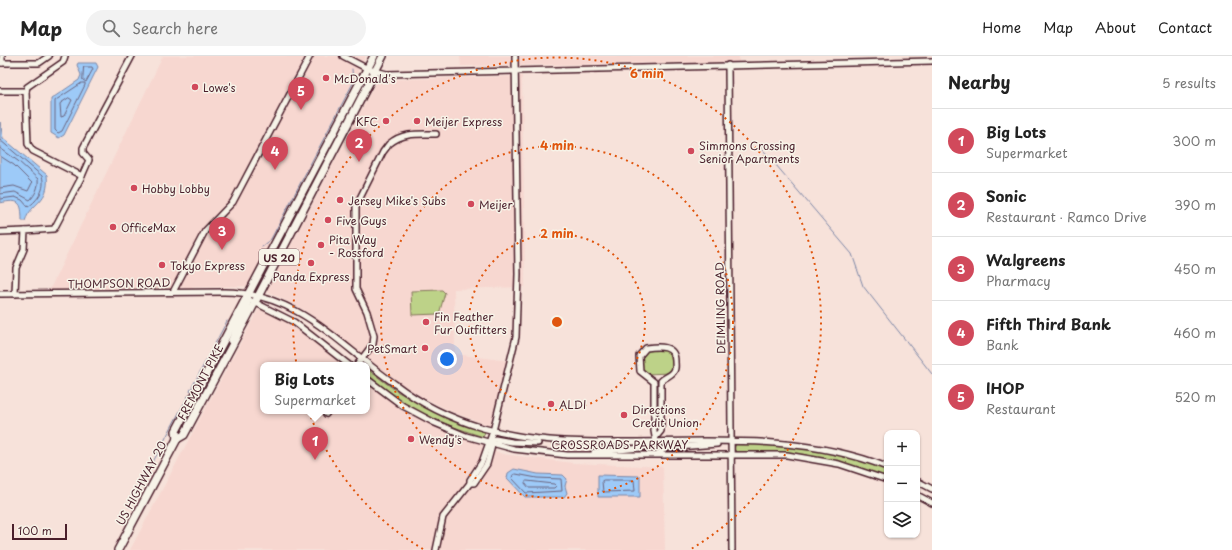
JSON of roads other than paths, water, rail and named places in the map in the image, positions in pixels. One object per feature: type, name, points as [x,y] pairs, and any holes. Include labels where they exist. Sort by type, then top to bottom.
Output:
[{"type":"highway","name":"FREMONT PIKE","points":[[374,56],[371,70],[329,161],[252,298],[176,431],[177,438],[184,435],[214,378],[252,298],[371,70],[383,56]]},
{"type":"highway","name":"US HIGHWAY 20","points":[[118,550],[177,438]]},
{"type":"street","points":[[2,56],[1,63],[39,63],[49,56]]},
{"type":"street","points":[[64,56],[63,62],[27,87],[28,144],[34,151],[82,176]]},
{"type":"street","points":[[0,232],[54,229],[90,160],[83,153],[83,148],[132,56]]},
{"type":"street","points":[[173,292],[205,231],[232,202],[310,56]]},
{"type":"street","points":[[343,56],[371,70],[385,74],[861,63],[910,59],[932,62]]},
{"type":"street","points":[[436,550],[443,517],[470,483],[470,480],[482,462],[491,442],[514,350],[517,322],[515,56]]},
{"type":"street","points":[[861,56],[861,63]]},
{"type":"street","name":"DEIMLING ROAD","points":[[728,65],[732,550]]},
{"type":"street","points":[[0,91],[26,91]]},
{"type":"street","points":[[360,362],[373,344],[374,336],[367,312],[356,289],[355,217],[357,203],[389,144],[397,138],[406,135],[436,134]]},
{"type":"street","points":[[15,294],[16,268],[24,249],[25,231]]},
{"type":"street","name":"THOMPSON ROAD","points":[[0,294],[238,292],[252,298]]},
{"type":"street","points":[[252,298],[294,322],[345,362]]},
{"type":"street","name":"CROSSROADS PARKWAY","points":[[252,298],[287,306],[312,319],[366,362]]},
{"type":"street","points":[[586,455],[621,448],[642,448],[656,439],[660,431],[661,380],[672,374],[675,367],[674,353],[665,347],[646,348],[639,356],[640,372],[654,382],[654,431],[656,439]]},
{"type":"street","name":"CROSSROADS PARKWAY","points":[[370,365],[396,385],[424,403],[458,419],[493,431],[533,439],[563,442],[656,439],[809,445],[853,455],[884,466]]},
{"type":"street","name":"CROSSROADS PARKWAY","points":[[370,381],[420,415],[450,430],[491,442],[534,452],[586,455],[770,455],[806,458],[839,464],[884,479]]},
{"type":"street","points":[[654,417],[661,417]]},
{"type":"street","points":[[657,455],[666,448],[715,445],[721,441]]},
{"type":"street","points":[[491,442],[563,442]]},
{"type":"street","points":[[920,483],[932,489]]},
{"type":"street","points":[[920,497],[932,504]]},
{"type":"water","points":[[78,63],[96,63],[98,67],[64,135],[59,138],[51,133],[51,99],[79,80],[81,75],[77,65]]},
{"type":"water","points":[[0,122],[3,138],[47,175],[46,191],[40,201],[28,214],[25,221],[22,221],[21,209],[18,203],[11,201],[0,203]]},
{"type":"water","points":[[514,469],[538,474],[563,475],[567,479],[565,486],[567,493],[564,497],[525,497],[507,478],[508,473]]},
{"type":"water","points":[[598,475],[640,476],[640,497],[598,497]]},
{"type":"waterway","points":[[262,246],[271,239],[353,83],[352,69]]},
{"type":"waterway","points":[[758,144],[852,254],[863,286],[932,374]]},
{"type":"waterway","points":[[190,391],[227,321]]},
{"type":"waterway","points":[[129,507],[188,396]]},
{"type":"place","name":"McDonald's","points":[[326,78]]},
{"type":"place","name":"Lowe's","points":[[195,87]]},
{"type":"place","name":"IHOP","points":[[301,110]]},
{"type":"place","name":"KFC","points":[[386,121]]},
{"type":"place","name":"Meijer Express","points":[[417,121]]},
{"type":"place","name":"Simmons Crossing Senior Apartments","points":[[691,151]]},
{"type":"place","name":"Sonic","points":[[359,162]]},
{"type":"place","name":"Fifth Third Bank","points":[[275,170]]},
{"type":"place","name":"Hobby Lobby","points":[[134,188]]},
{"type":"place","name":"Jersey Mike's Subs","points":[[340,200]]},
{"type":"place","name":"Meijer","points":[[471,204]]},
{"type":"place","name":"Five Guys","points":[[328,220]]},
{"type":"place","name":"OfficeMax","points":[[113,227]]},
{"type":"place","name":"Pita Way - Rossford","points":[[321,245]]},
{"type":"place","name":"Walgreens","points":[[222,250]]},
{"type":"place","name":"Panda Express","points":[[311,263]]},
{"type":"place","name":"Tokyo Express","points":[[162,265]]},
{"type":"place","name":"Fin Feather Fur Outfitters","points":[[426,322]]},
{"type":"place","name":"PetSmart","points":[[425,348]]},
{"type":"place","name":"ALDI","points":[[551,404]]},
{"type":"place","name":"Directions Credit Union","points":[[624,415]]},
{"type":"place","name":"Wendy's","points":[[411,439]]},
{"type":"place","name":"Big Lots","points":[[315,460]]}]
